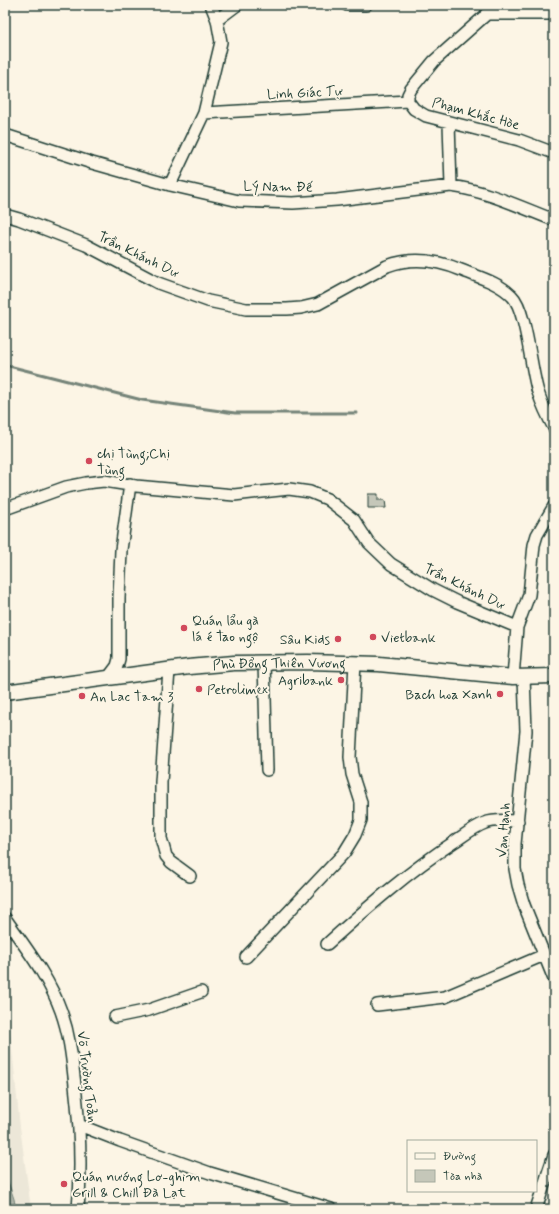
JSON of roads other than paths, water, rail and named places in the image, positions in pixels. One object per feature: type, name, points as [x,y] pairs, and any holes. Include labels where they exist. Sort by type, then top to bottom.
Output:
[{"type":"main road","name":"Phù Đổng Thiên Vương","points":[[5,692],[207,665],[264,662],[379,664],[519,677],[554,676]]},
{"type":"street","points":[[170,185],[204,113],[221,42],[217,20],[211,5]]},
{"type":"street","points":[[217,20],[236,5]]},
{"type":"street","points":[[347,5],[366,5]]},
{"type":"street","name":"Phạm Khắc Hòe","points":[[497,5],[434,61],[411,89],[408,95],[408,101],[410,105],[419,112],[449,123],[519,140],[554,153]]},
{"type":"street","points":[[486,14],[554,14]]},
{"type":"street","name":"Linh Giác Tự","points":[[204,113],[408,101]]},
{"type":"street","points":[[449,123],[451,186]]},
{"type":"street","name":"Lý Nam Đế","points":[[5,135],[92,163],[170,185],[239,201],[292,203],[337,200],[451,186],[484,193],[554,220]]},
{"type":"street","name":"Trần Khánh Dư","points":[[5,216],[19,219],[86,244],[158,283],[208,301],[246,309],[287,309],[301,308],[318,304],[396,262],[407,260],[424,260],[440,262],[452,266],[497,285],[516,300],[523,319],[538,393],[554,428]]},
{"type":"street","name":"Trần Khánh Dư","points":[[5,509],[66,487],[104,481],[234,495],[289,489],[310,492],[327,499],[354,520],[369,543],[391,564],[433,590],[517,627]]},
{"type":"street","points":[[108,678],[117,666],[120,659],[119,598],[121,550],[130,484]]},
{"type":"street","name":"Trần Khánh Dư","points":[[519,677],[517,627],[529,596],[534,545],[537,534],[554,506]]},
{"type":"street","points":[[264,662],[266,770]]},
{"type":"street","points":[[246,957],[344,853],[355,835],[361,820],[361,802],[352,774],[350,757],[355,663]]},
{"type":"street","points":[[169,670],[161,782],[161,838],[166,856],[171,862],[190,876]]},
{"type":"street","name":"Vạn Hạnh","points":[[519,677],[526,731],[515,844],[516,869],[518,885],[524,905],[554,979]]},
{"type":"street","points":[[327,944],[375,902],[447,847],[472,830],[484,823],[492,821],[518,821]]},
{"type":"street","name":"Võ Trường Toản","points":[[5,918],[44,975],[61,1010],[70,1039],[79,1125],[81,1181],[78,1209]]},
{"type":"street","points":[[377,1005],[445,997],[544,955]]},
{"type":"street","points":[[114,1017],[148,1010],[201,992]]},
{"type":"street","points":[[79,1125],[210,1173],[331,1209]]},
{"type":"street","points":[[536,1209],[554,1155]]},
{"type":"waterway","points":[[5,365],[142,400],[235,413],[357,413]]},
{"type":"place","name":"chị Tùng;Chị Tùng","points":[[89,461]]},
{"type":"place","name":"Quán lẩu gà lá é Tao ngộ","points":[[184,628]]},
{"type":"place","name":"Vietbank","points":[[373,637]]},
{"type":"place","name":"Sâu Kids","points":[[338,639]]},
{"type":"place","name":"Agribank","points":[[341,680]]},
{"type":"place","name":"Petrolimex","points":[[199,689]]},
{"type":"place","name":"Bach hoa Xanh","points":[[500,694]]},
{"type":"place","name":"An Lac Tam 3","points":[[82,696]]},
{"type":"place","name":"Quán nướng Lơ-ghim Grill & Chill Đà Lạt","points":[[64,1184]]}]
